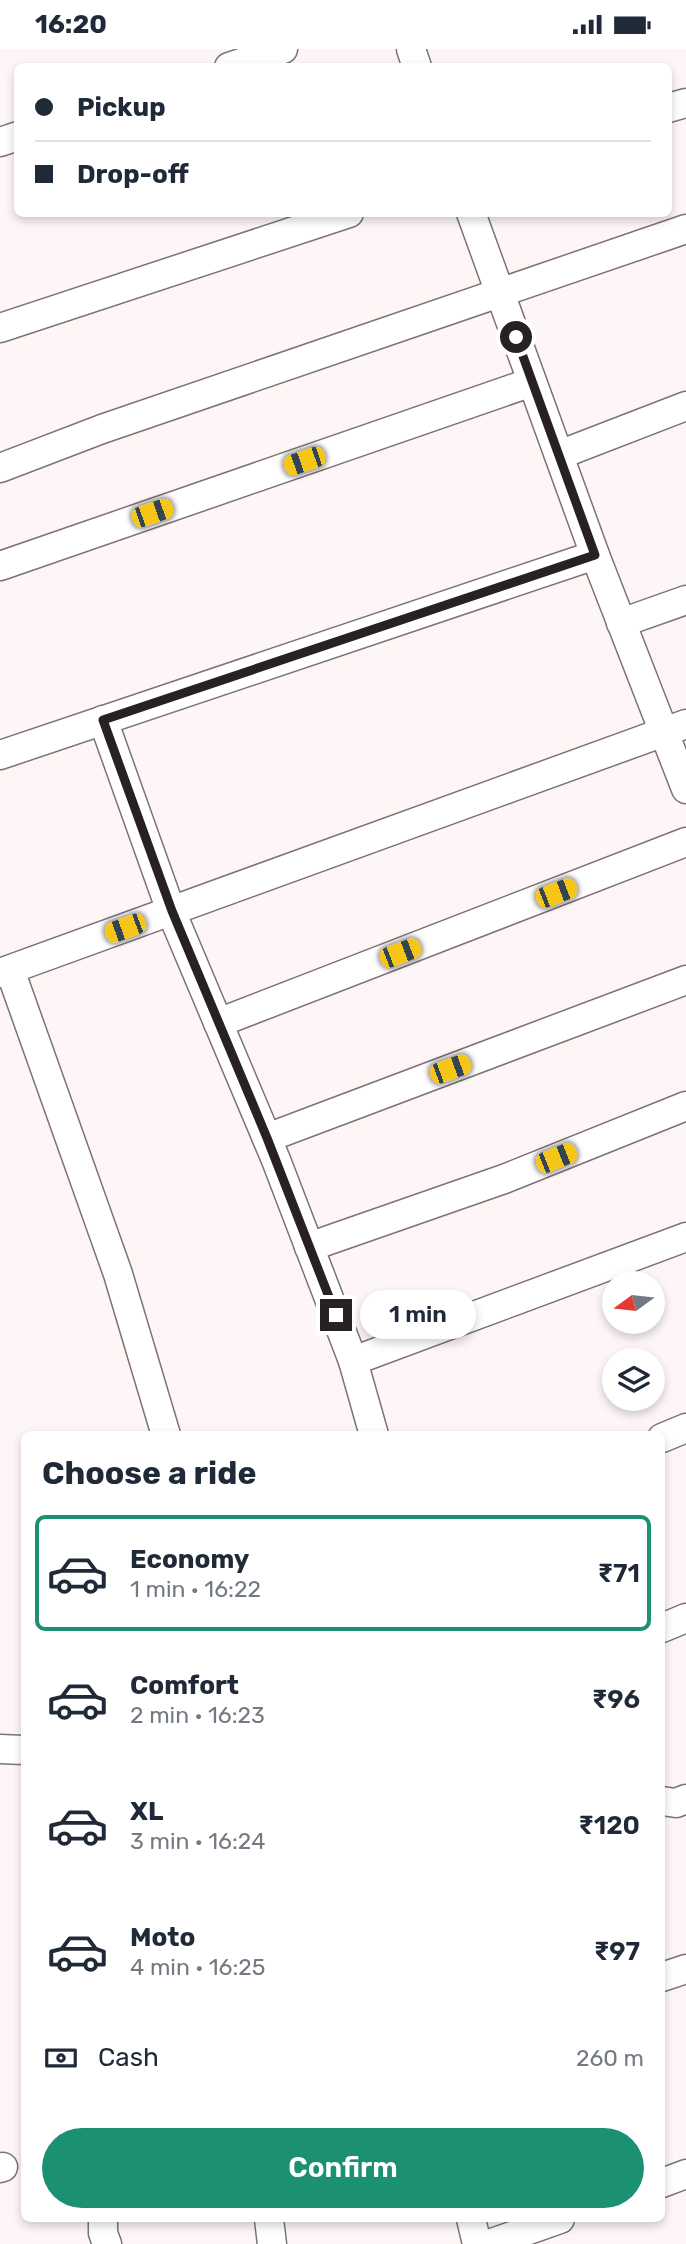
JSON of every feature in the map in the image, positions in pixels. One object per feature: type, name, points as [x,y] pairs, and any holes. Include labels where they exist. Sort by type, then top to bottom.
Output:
[{"type":"street","points":[[241,63],[283,49]]},
{"type":"street","points":[[0,328],[337,217]]},
{"type":"street","points":[[472,217],[621,623],[675,728],[686,789]]},
{"type":"street","points":[[0,468],[102,429],[686,229]]},
{"type":"street","points":[[0,566],[532,382]]},
{"type":"street","points":[[559,455],[686,406]]},
{"type":"street","points":[[0,755],[595,555]]},
{"type":"street","points":[[621,623],[686,600]]},
{"type":"street","points":[[103,720],[172,911],[267,1138],[353,1361],[373,1431]]},
{"type":"street","points":[[165,1431],[118,1274],[5,972],[675,728]]},
{"type":"street","points":[[218,1023],[686,842]]},
{"type":"street","points":[[267,1138],[686,980]]},
{"type":"street","points":[[309,1247],[504,1179],[686,1106]]},
{"type":"street","points":[[353,1361],[686,1237]]},
{"type":"street","points":[[665,1438],[686,1429]]},
{"type":"street","points":[[665,1626],[686,1618]]},
{"type":"street","points":[[0,1749],[21,1750]]},
{"type":"street","points":[[665,1801],[676,1803],[686,1799]]},
{"type":"street","points":[[665,1976],[686,1969]]},
{"type":"street","points":[[665,2182],[686,2174]]},
{"type":"street","points":[[103,2222],[107,2244]]},
{"type":"street","points":[[269,2222],[272,2244]]},
{"type":"street","points":[[472,2222],[477,2244]]},
{"type":"street","points":[[489,2244],[551,2222]]},
{"type":"route","points":[[336,1315],[267,1138],[172,911],[103,720],[595,555],[516,337]]}]
